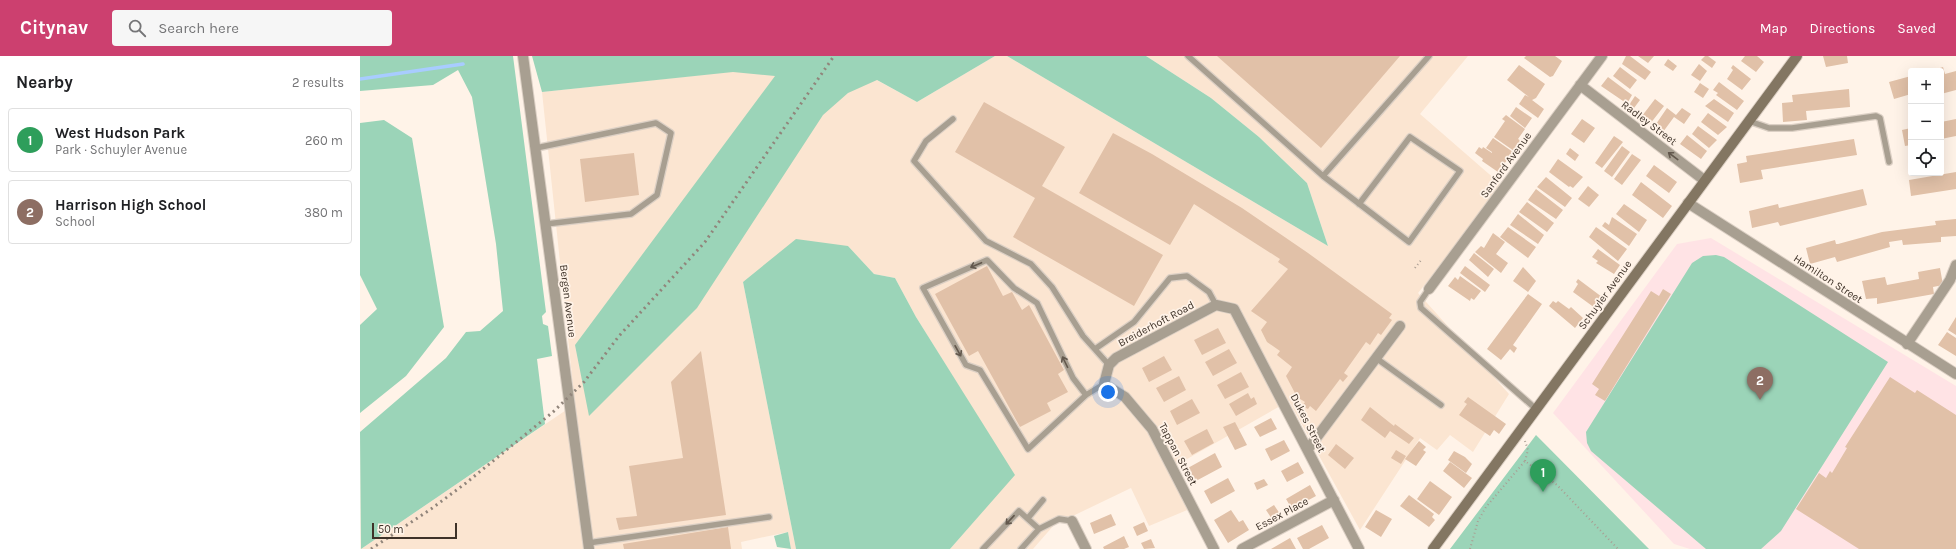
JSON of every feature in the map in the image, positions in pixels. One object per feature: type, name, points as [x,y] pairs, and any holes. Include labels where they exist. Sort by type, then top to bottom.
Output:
[{"type":"main road","name":"Schuyler Avenue","points":[[1433,549],[1797,56]]},
{"type":"street","name":"Bergen Avenue","points":[[523,56],[588,546]]},
{"type":"street","name":"Sanford Avenue","points":[[1429,289],[1602,56]]},
{"type":"street","name":"Radley Street","points":[[1580,85],[1704,180]]},
{"type":"street","name":"Hamilton Street","points":[[1688,203],[1956,374]]},
{"type":"street","points":[[1907,344],[1950,280],[1956,264]]},
{"type":"street","name":"Dukes Street","points":[[1216,305],[1234,309],[1359,549]]},
{"type":"street","name":"Breiderhoft Road","points":[[1109,365],[1116,358],[1216,305]]},
{"type":"street","points":[[1308,449],[1400,326]]},
{"type":"street","points":[[1104,384],[1109,365]]},
{"type":"street","name":"Tappan Street","points":[[1104,384],[1125,397],[1152,429],[1214,549]]},
{"type":"street","name":"Essex Place","points":[[1242,549],[1334,500]]},
{"type":"street","points":[[1072,521],[1086,549]]},
{"type":"lane","points":[[1188,56],[1323,176],[1359,204],[1409,242],[1460,171],[1410,137],[1359,204]]},
{"type":"lane","points":[[1323,176],[1429,56]]},
{"type":"lane","points":[[1749,121],[1769,128],[1792,128],[1876,116],[1880,118],[1889,162]]},
{"type":"lane","points":[[953,119],[926,141],[914,161],[986,241],[1031,264],[1052,287],[1083,336],[1109,365]]},
{"type":"lane","points":[[536,148],[656,123],[671,133],[657,195],[631,214],[546,224]]},
{"type":"lane","points":[[1086,395],[1073,378],[1037,303],[1014,288],[987,260],[923,288],[966,365],[980,370],[1028,449],[1086,395],[1104,384]]},
{"type":"lane","points":[[1095,349],[1134,322],[1170,278],[1186,276],[1209,292],[1216,305]]},
{"type":"lane","points":[[1429,289],[1420,302],[1421,308],[1536,409]]},
{"type":"lane","points":[[1376,358],[1441,405]]},
{"type":"lane","points":[[1028,518],[1044,500]]},
{"type":"lane","points":[[984,549],[1019,511],[1039,529]]},
{"type":"lane","points":[[588,546],[769,517]]},
{"type":"lane","points":[[1021,549],[1039,529],[1059,519],[1072,521]]},
{"type":"path","points":[[1415,268],[1422,259]]},
{"type":"path","points":[[1470,549],[1478,521],[1486,507],[1525,461],[1528,450],[1520,431]]},
{"type":"path","points":[[1525,461],[1557,485],[1618,549]]},
{"type":"shaded area","points":[[995,56],[1007,56],[1328,246],[1307,183],[1259,137],[1211,98],[1146,56],[1468,56],[1420,114],[1504,187],[1418,293],[1509,394],[1473,452],[1450,435],[1437,450],[1420,438],[1360,530],[1289,401],[1173,467],[1192,508],[1149,526],[1131,488],[1054,525],[1033,549],[950,549],[1014,475],[916,317],[895,278],[874,274],[848,246],[743,282],[796,549],[791,549],[788,532],[741,542],[742,549],[361,549],[575,404],[542,92],[764,68],[860,71],[917,102]]},
{"type":"shaded area","points":[[1711,238],[1956,386],[1956,549],[1690,549],[1674,544],[1553,413],[1677,244]]},
{"type":"green space","points":[[360,56],[513,56],[546,312],[542,316],[543,324],[548,326],[552,356],[537,359],[545,424],[361,549],[360,432],[446,358],[466,332],[480,331],[503,311],[496,244],[472,97],[458,70],[433,85],[360,91]]},
{"type":"green space","points":[[532,56],[995,56],[917,102],[877,80],[848,93],[823,115],[697,308],[589,416],[575,345],[775,76],[733,72],[542,92]]},
{"type":"green space","points":[[1007,56],[1146,56],[1211,98],[1259,137],[1307,183],[1328,246]]},
{"type":"green space","points":[[384,120],[412,138],[444,327],[406,376],[360,413],[360,325],[377,309],[360,275],[360,123]]},
{"type":"green space","points":[[796,239],[848,246],[874,274],[895,278],[916,317],[1015,475],[950,549],[796,549],[743,282]]},
{"type":"green space","points":[[1716,255],[1724,257],[1888,362],[1781,531],[1761,549],[1706,549],[1591,451],[1587,443],[1586,432],[1692,263],[1703,256]]},
{"type":"green space","points":[[1536,435],[1649,549],[1450,549]]},
{"type":"green space","points":[[788,532],[791,549],[777,547],[774,536]]},
{"type":"building","points":[[1217,56],[1400,56],[1321,148]]},
{"type":"building","points":[[1526,56],[1555,56],[1562,61],[1553,76],[1550,77],[1524,58]]},
{"type":"building","points":[[1626,56],[1630,56],[1651,72],[1645,80],[1622,64]]},
{"type":"building","points":[[1638,56],[1654,56],[1648,63]]},
{"type":"building","points":[[1705,56],[1708,56],[1716,62],[1712,68],[1701,60]]},
{"type":"building","points":[[1745,56],[1757,56],[1764,62],[1756,72],[1741,61]]},
{"type":"building","points":[[1823,56],[1847,56],[1848,63],[1826,67]]},
{"type":"building","points":[[1668,59],[1677,66],[1673,71],[1664,65]]},
{"type":"building","points":[[1699,64],[1707,71],[1700,81],[1691,75]]},
{"type":"building","points":[[1519,65],[1545,84],[1536,98],[1532,100],[1544,109],[1538,118],[1519,104],[1525,95],[1529,97],[1507,80]]},
{"type":"building","points":[[1733,65],[1751,79],[1742,90],[1727,79],[1733,70],[1731,68]]},
{"type":"building","points":[[1620,67],[1637,80],[1630,89],[1613,76]]},
{"type":"building","points":[[1944,70],[1945,74],[1956,71],[1956,90],[1944,93]]},
{"type":"building","points":[[1608,77],[1632,95],[1628,102],[1626,103],[1601,86]]},
{"type":"building","points":[[1908,77],[1908,95],[1894,99],[1889,82]]},
{"type":"building","points":[[1719,82],[1744,101],[1737,110],[1716,95],[1718,93],[1713,90]]},
{"type":"building","points":[[1700,83],[1709,89],[1703,98],[1694,92]]},
{"type":"building","points":[[1849,89],[1850,107],[1806,111],[1807,120],[1783,122],[1782,103],[1793,102],[1792,95]]},
{"type":"building","points":[[1635,96],[1640,100],[1634,108],[1629,105]]},
{"type":"building","points":[[1655,99],[1664,106],[1650,124],[1642,116]]},
{"type":"building","points":[[1714,99],[1734,113],[1728,122],[1705,106]]},
{"type":"building","points":[[984,102],[1065,147],[1042,186],[1163,255],[1134,306],[1013,237],[1035,198],[955,152]]},
{"type":"building","points":[[1516,107],[1532,118],[1525,128],[1510,116]]},
{"type":"building","points":[[1667,108],[1676,115],[1682,108],[1691,114],[1684,124],[1674,117],[1663,132],[1654,127]]},
{"type":"building","points":[[1708,113],[1727,127],[1718,135],[1701,122]]},
{"type":"building","points":[[1506,115],[1525,129],[1518,139],[1521,141],[1514,151],[1494,137],[1505,121],[1502,119]]},
{"type":"building","points":[[1582,119],[1595,128],[1584,143],[1571,134]]},
{"type":"building","points":[[1956,119],[1956,136],[1944,138],[1944,121]]},
{"type":"building","points":[[1698,126],[1717,140],[1709,148],[1692,134]]},
{"type":"building","points":[[1908,129],[1908,146],[1905,146],[1902,130]]},
{"type":"building","points":[[1113,133],[1152,154],[1242,208],[1308,253],[1392,314],[1389,318],[1392,320],[1381,335],[1378,333],[1370,345],[1366,342],[1344,373],[1348,376],[1343,382],[1340,379],[1316,411],[1310,406],[1308,409],[1302,406],[1305,402],[1297,397],[1286,376],[1292,367],[1277,355],[1280,351],[1267,342],[1261,330],[1267,322],[1251,311],[1288,269],[1278,262],[1280,259],[1194,204],[1170,245],[1079,193]]},
{"type":"building","points":[[1687,135],[1707,151],[1701,159],[1680,144]]},
{"type":"building","points":[[1614,136],[1623,142],[1602,168],[1595,163]]},
{"type":"building","points":[[1493,138],[1513,152],[1498,172],[1482,161],[1483,159],[1475,153],[1479,147],[1482,149],[1483,147],[1492,153],[1486,148]]},
{"type":"building","points":[[1854,139],[1857,155],[1761,170],[1763,179],[1740,183],[1737,164],[1747,162],[1746,156]]},
{"type":"building","points":[[1622,146],[1630,152],[1612,177],[1604,171]]},
{"type":"building","points":[[1570,148],[1579,155],[1575,161],[1566,154]]},
{"type":"building","points":[[634,153],[639,195],[585,202],[580,159]]},
{"type":"building","points":[[1632,154],[1641,160],[1622,185],[1614,179]]},
{"type":"building","points":[[1558,159],[1583,177],[1573,188],[1570,186],[1569,187],[1549,172]]},
{"type":"building","points":[[1654,165],[1677,182],[1669,193],[1646,176]]},
{"type":"building","points":[[1956,172],[1956,189],[1911,196],[1909,180],[1932,176],[1944,176],[1944,174]]},
{"type":"building","points":[[1546,177],[1572,198],[1565,207],[1537,187]]},
{"type":"building","points":[[1641,182],[1672,206],[1663,218],[1632,195]]},
{"type":"building","points":[[1588,186],[1599,195],[1589,207],[1578,199]]},
{"type":"building","points":[[1536,189],[1563,210],[1556,219],[1528,200]]},
{"type":"building","points":[[1863,189],[1867,205],[1780,226],[1778,222],[1752,228],[1749,211],[1778,204],[1779,208]]},
{"type":"building","points":[[1527,202],[1554,223],[1547,232],[1519,212]]},
{"type":"building","points":[[1624,204],[1647,220],[1639,232],[1616,214]]},
{"type":"building","points":[[1518,214],[1544,235],[1538,244],[1510,225]]},
{"type":"building","points":[[1612,217],[1637,234],[1629,246],[1602,226],[1605,222],[1609,225]]},
{"type":"building","points":[[1956,219],[1956,236],[1941,237],[1941,242],[1903,245],[1902,240],[1889,242],[1890,247],[1837,262],[1835,257],[1810,264],[1806,248],[1835,240],[1836,244],[1838,244],[1882,232],[1936,225],[1935,221]]},
{"type":"building","points":[[1508,227],[1536,247],[1528,258],[1500,237]]},
{"type":"building","points":[[1596,227],[1627,249],[1618,261],[1589,237]]},
{"type":"building","points":[[1493,233],[1505,242],[1496,254],[1508,263],[1501,273],[1475,252],[1481,246],[1484,248]]},
{"type":"building","points":[[1598,249],[1620,265],[1614,274],[1596,263],[1598,261],[1592,257]]},
{"type":"building","points":[[1474,253],[1494,269],[1488,277],[1469,260]]},
{"type":"building","points":[[987,266],[1003,296],[1012,292],[1022,310],[1029,305],[1064,370],[1058,374],[1068,392],[1047,403],[1051,411],[1020,427],[978,351],[969,356],[935,294]]},
{"type":"building","points":[[1465,266],[1490,285],[1485,292],[1460,273]]},
{"type":"building","points":[[1523,267],[1536,281],[1528,292],[1513,281]]},
{"type":"building","points":[[1940,268],[1943,285],[1933,287],[1934,294],[1877,304],[1877,298],[1866,299],[1862,281],[1885,277],[1887,285],[1919,279],[1918,272]]},
{"type":"building","points":[[1460,276],[1481,291],[1474,300],[1471,298],[1470,301],[1448,286],[1455,277],[1458,280]]},
{"type":"building","points":[[1578,279],[1602,297],[1595,308],[1573,292],[1578,284],[1576,282]]},
{"type":"building","points":[[1663,289],[1671,294],[1605,401],[1595,395],[1599,389],[1592,384],[1651,291],[1659,296]]},
{"type":"building","points":[[1528,294],[1542,304],[1513,345],[1517,348],[1514,353],[1510,349],[1501,360],[1487,349]]},
{"type":"building","points":[[1553,301],[1556,303],[1558,301],[1569,309],[1571,307],[1583,318],[1575,328],[1549,306]]},
{"type":"building","points":[[1956,317],[1956,335],[1948,330]]},
{"type":"building","points":[[1218,328],[1226,343],[1202,355],[1194,340]]},
{"type":"building","points":[[1947,332],[1956,338],[1956,356],[1938,345]]},
{"type":"building","points":[[1229,349],[1237,363],[1213,376],[1205,362]]},
{"type":"building","points":[[701,351],[726,515],[619,530],[616,518],[637,516],[629,466],[683,458],[671,382]]},
{"type":"building","points":[[1164,356],[1172,370],[1149,382],[1142,368]]},
{"type":"building","points":[[1241,372],[1249,387],[1225,399],[1217,385]]},
{"type":"building","points":[[1179,376],[1186,390],[1164,402],[1156,388]]},
{"type":"building","points":[[1890,377],[1915,393],[1917,390],[1956,415],[1956,549],[1859,549],[1796,509],[1819,473],[1826,478],[1830,471],[1832,473],[1847,448],[1845,447]]},
{"type":"building","points":[[1248,393],[1251,399],[1254,397],[1257,404],[1236,416],[1229,404]]},
{"type":"building","points":[[1468,397],[1506,424],[1499,434],[1494,430],[1490,436],[1459,415],[1467,404],[1464,402]]},
{"type":"building","points":[[1192,399],[1200,413],[1177,425],[1170,411]]},
{"type":"building","points":[[1370,407],[1394,426],[1395,424],[1414,438],[1409,444],[1390,431],[1385,438],[1361,420]]},
{"type":"building","points":[[1271,418],[1277,429],[1260,437],[1254,427]]},
{"type":"building","points":[[1235,422],[1247,445],[1235,450],[1223,427]]},
{"type":"building","points":[[1207,429],[1214,443],[1192,455],[1184,441]]},
{"type":"building","points":[[1284,440],[1290,451],[1271,461],[1265,449]]},
{"type":"building","points":[[1419,441],[1426,447],[1423,450],[1426,452],[1416,466],[1405,459]]},
{"type":"building","points":[[1336,444],[1354,458],[1345,469],[1328,455]]},
{"type":"building","points":[[1396,450],[1406,456],[1401,464],[1391,458]]},
{"type":"building","points":[[1454,451],[1465,457],[1472,464],[1466,473],[1448,460]]},
{"type":"building","points":[[1215,453],[1222,467],[1194,482],[1186,469]]},
{"type":"building","points":[[1298,462],[1304,473],[1287,482],[1281,471]]},
{"type":"building","points":[[1450,462],[1472,478],[1464,488],[1443,471]]},
{"type":"building","points":[[1228,478],[1235,491],[1211,504],[1204,491]]},
{"type":"building","points":[[1264,479],[1268,485],[1257,490],[1254,483]]},
{"type":"building","points":[[1430,481],[1452,497],[1439,515],[1417,499]]},
{"type":"building","points":[[1310,485],[1316,496],[1292,509],[1286,499]]},
{"type":"building","points":[[1409,495],[1434,514],[1432,517],[1435,520],[1429,527],[1400,506]]},
{"type":"building","points":[[1274,505],[1280,514],[1272,519],[1266,510]]},
{"type":"building","points":[[1231,510],[1239,522],[1243,520],[1249,530],[1228,543],[1214,520]]},
{"type":"building","points":[[1376,510],[1392,519],[1381,537],[1365,527]]},
{"type":"building","points":[[1111,514],[1116,525],[1094,534],[1090,523]]},
{"type":"building","points":[[1144,522],[1148,531],[1137,536],[1133,527]]},
{"type":"building","points":[[1322,525],[1329,538],[1309,549],[1303,549],[1297,538]]},
{"type":"building","points":[[728,527],[731,549],[624,549],[623,544]]},
{"type":"building","points":[[1124,536],[1129,547],[1124,549],[1104,549],[1103,547]]},
{"type":"building","points":[[1290,538],[1296,549],[1271,549]]},
{"type":"building","points":[[1151,539],[1155,548],[1144,549],[1141,543]]},
{"type":"waterway","points":[[360,79],[463,64]]},
{"type":"railway","points":[[371,549],[431,509],[466,483],[553,412],[584,382],[619,336],[705,242],[834,56]]},
{"type":"place","name":"Harrison High School","points":[[1760,400]]},
{"type":"place","name":"West Hudson Park","points":[[1543,492]]}]
